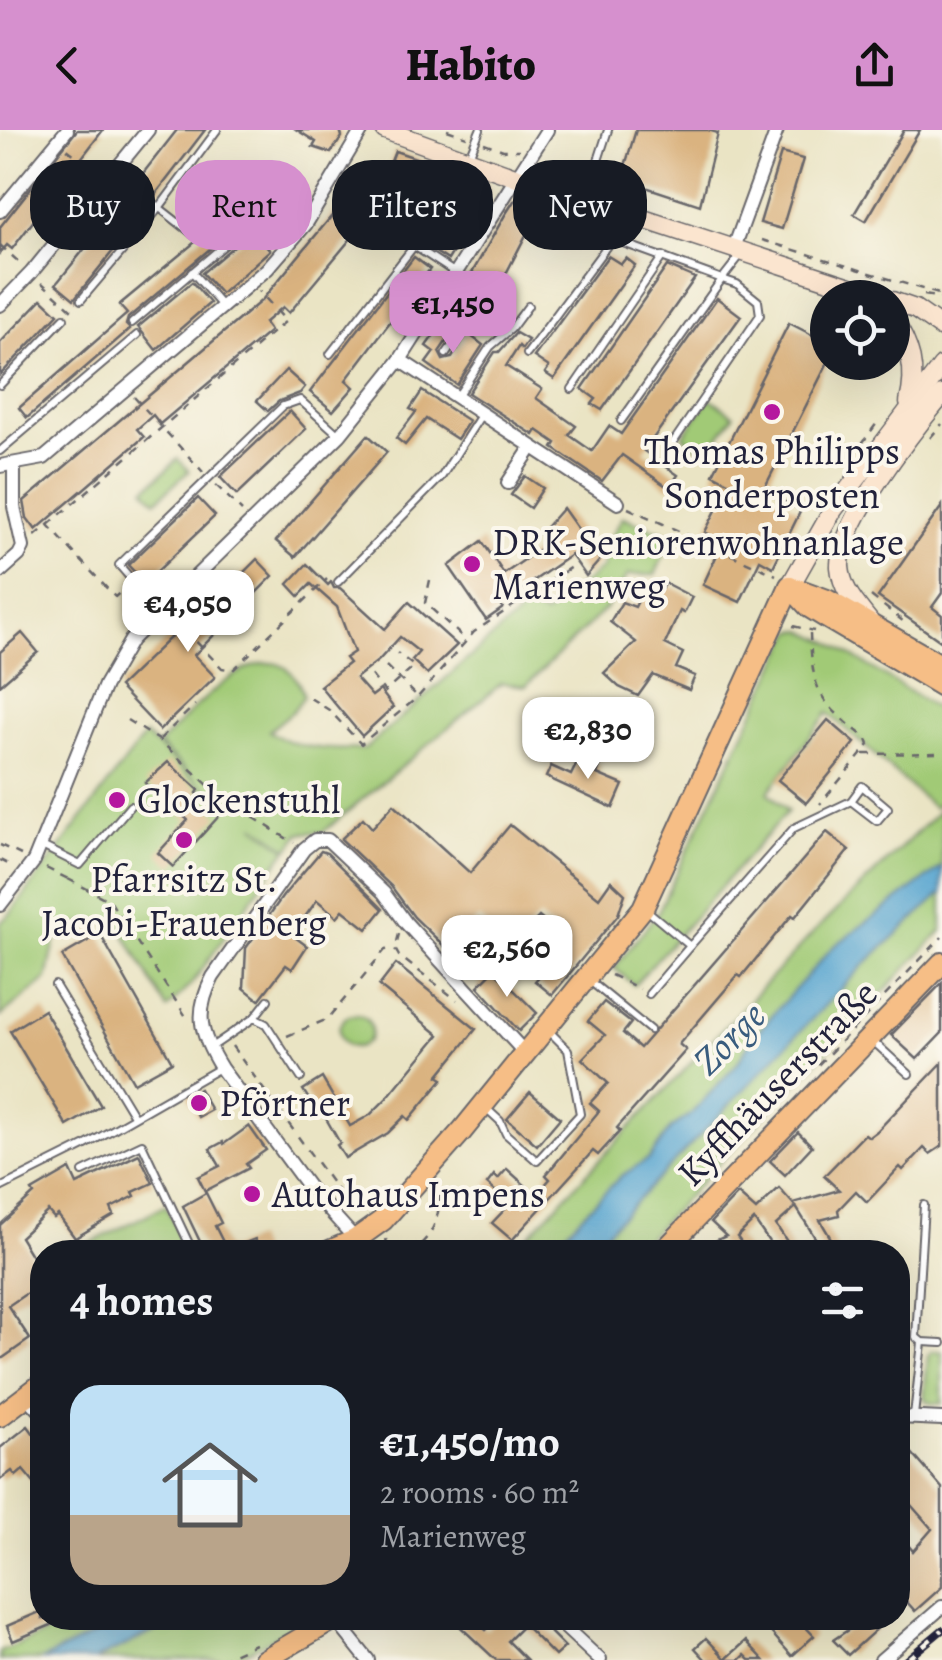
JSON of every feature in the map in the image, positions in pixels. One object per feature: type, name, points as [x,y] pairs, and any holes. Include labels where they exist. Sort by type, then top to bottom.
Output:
[{"type":"main road","points":[[385,130],[468,160]]},
{"type":"main road","points":[[647,216],[740,244],[835,280]]},
{"type":"main road","points":[[910,308],[942,328]]},
{"type":"main road","points":[[915,310],[942,309]]},
{"type":"main road","points":[[907,411],[914,380],[910,355]]},
{"type":"main road","points":[[366,1240],[545,1028],[596,975],[642,908],[786,582],[833,510],[942,366]]},
{"type":"main road","points":[[873,625],[843,583],[840,564],[846,538],[880,478],[942,396]]},
{"type":"main road","points":[[786,582],[827,600],[942,666]]},
{"type":"main road","points":[[786,582],[808,606],[942,686]]},
{"type":"main road","name":"Kyffhäuserstraße","points":[[675,1240],[942,963]]},
{"type":"main road","points":[[0,1416],[30,1393]]},
{"type":"main road","points":[[261,1651],[309,1630]]},
{"type":"street","points":[[124,160],[148,130]]},
{"type":"street","points":[[0,572],[19,556],[23,547],[4,461],[44,458],[252,282],[306,224],[362,130]]},
{"type":"street","points":[[526,160],[547,130]]},
{"type":"street","points":[[740,244],[777,130]]},
{"type":"street","points":[[0,211],[62,136]]},
{"type":"street","points":[[0,905],[34,861],[105,685],[131,640],[340,436],[400,360],[513,182]]},
{"type":"street","points":[[0,305],[50,250]]},
{"type":"street","points":[[400,360],[618,503]]},
{"type":"street","points":[[508,483],[531,448]]},
{"type":"street","points":[[356,1240],[310,1189],[222,1068],[209,1048],[202,1024],[202,999],[214,977],[310,845],[328,840],[384,892],[406,923],[525,1053]]},
{"type":"street","points":[[910,1418],[942,1419]]},
{"type":"street","points":[[881,1660],[942,1607]]},
{"type":"street","points":[[345,1630],[368,1660]]},
{"type":"street","points":[[569,1630],[600,1660]]},
{"type":"lane","points":[[81,300],[160,208],[217,130]]},
{"type":"lane","points":[[468,160],[480,130]]},
{"type":"lane","points":[[598,160],[608,130]]},
{"type":"lane","points":[[155,205],[175,220]]},
{"type":"lane","points":[[527,354],[612,239],[737,284],[758,301],[760,315],[670,447]]},
{"type":"lane","points":[[621,421],[722,279],[740,244]]},
{"type":"lane","points":[[330,354],[414,246],[458,274]]},
{"type":"lane","points":[[132,323],[218,250]]},
{"type":"lane","points":[[572,389],[663,256]]},
{"type":"lane","points":[[192,272],[222,307]]},
{"type":"lane","points":[[456,398],[490,346],[528,306]]},
{"type":"lane","points":[[431,314],[460,334],[446,354]]},
{"type":"lane","points":[[0,385],[64,318]]},
{"type":"lane","points":[[4,461],[137,335]]},
{"type":"lane","points":[[160,609],[119,564],[283,406],[300,400],[340,436]]},
{"type":"lane","points":[[338,582],[442,476],[482,415]]},
{"type":"lane","points":[[649,994],[794,828],[851,800],[862,786],[888,808],[876,820],[851,800]]},
{"type":"lane","points":[[41,846],[80,865],[130,806]]},
{"type":"lane","points":[[642,908],[690,946]]},
{"type":"lane","points":[[596,975],[650,1030]]},
{"type":"lane","points":[[54,984],[134,1116]]},
{"type":"lane","points":[[209,1048],[254,1018],[268,1000]]},
{"type":"lane","points":[[254,1018],[266,1024],[301,1078]]},
{"type":"lane","points":[[482,1106],[537,1161],[580,1114],[568,1050],[545,1028]]},
{"type":"lane","points":[[869,1038],[909,1074]]},
{"type":"lane","points":[[0,1188],[222,1068]]},
{"type":"lane","points":[[83,1172],[142,1144],[187,1240]]},
{"type":"lane","points":[[924,1205],[916,1337],[922,1342],[942,1344]]},
{"type":"lane","points":[[914,1418],[922,1342]]},
{"type":"lane","points":[[24,1398],[30,1404]]},
{"type":"path","points":[[447,130],[503,150],[513,147],[530,154]]},
{"type":"path","points":[[62,136],[91,160]]},
{"type":"path","points":[[740,244],[942,294]]},
{"type":"path","points":[[23,547],[286,320],[252,282]]},
{"type":"path","points":[[64,318],[81,300]]},
{"type":"path","points":[[126,388],[197,466]]},
{"type":"path","points":[[220,489],[237,506]]},
{"type":"path","points":[[618,503],[786,582]]},
{"type":"path","points":[[48,525],[115,597],[126,587]]},
{"type":"path","points":[[310,698],[328,710],[361,744],[418,698],[474,632],[574,565]]},
{"type":"path","points":[[160,609],[222,668],[233,670],[330,575],[338,582]]},
{"type":"path","points":[[430,580],[425,603],[467,640]]},
{"type":"path","points":[[865,591],[913,629]]},
{"type":"path","points":[[810,630],[812,670],[820,696],[869,745],[820,802],[812,820]]},
{"type":"path","points":[[371,675],[385,692],[401,681],[414,666],[398,652]]},
{"type":"path","points":[[386,666],[418,698]]},
{"type":"path","points":[[159,740],[195,705]]},
{"type":"path","points":[[127,720],[159,740],[221,797],[310,845]]},
{"type":"path","points":[[861,754],[942,753]]},
{"type":"path","points":[[0,845],[110,901],[184,1017],[202,1024]]},
{"type":"path","points":[[68,879],[80,865]]},
{"type":"path","points":[[406,923],[395,941],[399,956],[467,1008]]},
{"type":"path","points":[[277,1040],[328,1019],[384,950],[395,949]]},
{"type":"path","points":[[596,975],[649,994]]},
{"type":"path","points":[[226,1038],[348,1205],[350,1214]]},
{"type":"path","points":[[426,1240],[438,1219],[442,1170]]},
{"type":"path","points":[[220,1660],[261,1651]]},
{"type":"green space","points":[[710,398],[734,415],[707,454],[683,436]]},
{"type":"green space","points":[[178,459],[189,471],[156,501],[145,489]]},
{"type":"green space","points":[[623,517],[672,536],[655,575],[628,575],[607,607],[526,686],[502,683],[323,832],[300,833],[289,849],[254,825],[287,849],[193,982],[167,1009],[118,923],[90,921],[57,932],[47,979],[0,1017],[0,923],[145,735],[215,798],[159,745],[232,677],[253,666],[273,663],[291,672],[304,696],[269,731],[303,745],[365,749],[527,607],[545,615],[603,567],[605,546]]},
{"type":"green space","points":[[803,630],[830,642],[942,712],[942,799],[934,808],[828,713],[768,792],[788,811],[634,985],[614,968],[658,912],[788,641],[794,631]]},
{"type":"green space","points":[[942,808],[942,867],[833,947],[753,1037],[737,1064],[690,1115],[670,1129],[650,1158],[621,1176],[558,1240],[524,1240],[815,931]]},
{"type":"green space","points":[[942,893],[942,931],[646,1240],[599,1240],[867,962]]},
{"type":"green space","points":[[355,1015],[367,1019],[371,1031],[367,1043],[355,1047],[343,1043],[339,1031],[343,1019]]},
{"type":"green space","points":[[166,1205],[182,1240],[97,1240]]},
{"type":"green space","points":[[932,1351],[942,1351],[942,1404],[924,1398],[928,1356]]},
{"type":"green space","points":[[52,1630],[104,1630],[41,1660],[0,1660],[0,1652]]},
{"type":"green space","points":[[157,1630],[287,1630],[233,1660],[96,1660]]},
{"type":"water","points":[[942,867],[942,893],[867,962],[599,1240],[558,1240],[621,1176],[650,1158],[670,1129],[690,1115],[737,1064],[753,1037],[833,947]]},
{"type":"water","points":[[104,1630],[157,1630],[95,1660],[41,1660]]},
{"type":"building","points":[[77,130],[103,130],[80,160],[53,160]]},
{"type":"building","points":[[177,130],[205,130],[182,160],[175,160],[175,169],[155,195],[153,160]]},
{"type":"building","points":[[297,130],[340,130],[342,137],[331,153],[313,147],[316,142]]},
{"type":"building","points":[[636,130],[718,133],[700,205],[647,188],[647,160],[627,160]]},
{"type":"building","points":[[904,130],[920,130],[866,221],[854,214]]},
{"type":"building","points":[[395,151],[422,160],[391,160]]},
{"type":"building","points":[[781,153],[803,159],[782,229],[760,223]]},
{"type":"building","points":[[30,189],[30,225],[12,249],[7,245],[0,253],[0,227]]},
{"type":"building","points":[[513,203],[513,250],[518,250],[493,299],[487,295],[466,332],[447,317],[485,250],[493,250],[493,236]]},
{"type":"building","points":[[332,216],[332,250],[341,250],[289,313],[283,307],[264,323],[270,331],[160,424],[153,415],[137,429],[144,437],[36,530],[27,518],[24,501],[262,300],[304,250],[312,250],[312,240]]},
{"type":"building","points":[[84,250],[114,250],[74,299],[56,284]]},
{"type":"building","points":[[185,250],[208,250],[128,318],[126,325],[130,329],[27,418],[19,408],[127,314],[119,305]]},
{"type":"building","points":[[229,250],[270,250],[221,294],[202,273]]},
{"type":"building","points":[[435,250],[454,250],[448,260]]},
{"type":"building","points":[[608,256],[621,264],[626,258],[635,265],[554,379],[545,373],[549,367],[534,357]]},
{"type":"building","points":[[414,257],[430,269],[346,380],[354,387],[333,411],[310,392]]},
{"type":"building","points":[[667,266],[695,278],[602,410],[592,404],[596,399],[582,389]]},
{"type":"building","points":[[192,282],[210,303],[156,350],[138,327]]},
{"type":"building","points":[[717,298],[741,316],[644,451],[678,475],[669,488],[622,455],[602,481],[553,448],[556,443],[537,430],[534,435],[468,393],[495,352],[516,333],[528,340],[506,366],[542,389],[536,398],[576,426],[569,435],[592,451],[609,426],[621,434]]},
{"type":"building","points":[[42,299],[58,314],[0,375],[0,343]]},
{"type":"building","points":[[789,323],[810,334],[810,380],[819,380],[763,491],[801,510],[773,567],[760,560],[740,602],[703,585],[723,542],[705,532],[730,483],[713,474]]},
{"type":"building","points":[[439,328],[450,336],[439,352],[443,360],[452,358],[467,333],[483,345],[457,385],[426,363],[434,352],[426,346]]},
{"type":"building","points":[[286,370],[305,387],[268,411],[257,401]]},
{"type":"building","points":[[422,391],[469,421],[457,439],[426,419],[405,445],[396,438],[416,412],[410,409]]},
{"type":"building","points":[[290,411],[306,429],[237,495],[220,477]]},
{"type":"building","points":[[368,435],[387,452],[295,557],[276,541]]},
{"type":"building","points":[[525,476],[543,488],[530,508],[511,495]]},
{"type":"building","points":[[198,498],[215,516],[145,583],[128,565]]},
{"type":"building","points":[[942,506],[942,593],[932,607],[942,615],[942,642],[878,597]]},
{"type":"building","name":"DRK-Seniorenwohnanlage Marienweg","points":[[563,508],[600,560],[586,576],[571,555],[500,604],[503,608],[486,620],[449,566],[482,541],[504,574],[547,544],[540,534]]},
{"type":"building","points":[[257,559],[273,576],[194,655],[215,677],[160,730],[119,687],[174,634],[178,638]]},
{"type":"building","points":[[307,564],[385,629],[409,602],[457,645],[427,674],[412,660],[419,652],[400,637],[356,678],[372,696],[380,690],[393,707],[362,736],[320,686],[349,663],[345,658],[354,652],[337,607],[311,584],[299,596],[288,584]]},
{"type":"building","points":[[665,583],[692,597],[684,613],[680,611],[665,644],[683,653],[676,668],[695,676],[689,690],[653,675],[638,696],[619,687],[604,673],[636,642],[610,622],[622,602],[635,607],[643,591],[651,595],[656,586],[662,588]]},
{"type":"building","points":[[22,633],[38,652],[0,685],[0,652]]},
{"type":"building","points":[[828,720],[855,743],[806,803],[778,780]]},
{"type":"building","points":[[580,757],[600,766],[597,774],[623,785],[613,808],[546,777],[551,766],[571,775]]},
{"type":"building","points":[[168,762],[199,790],[197,793],[219,816],[173,867],[158,853],[188,820],[145,783]]},
{"type":"building","points":[[394,804],[470,873],[510,825],[599,898],[611,881],[625,894],[618,915],[552,995],[535,981],[551,963],[547,959],[564,938],[539,917],[509,947],[479,918],[446,948],[414,917],[391,886],[341,839],[363,818],[372,828]]},
{"type":"building","points":[[827,832],[849,850],[795,917],[792,915],[679,1044],[686,1050],[617,1128],[620,1131],[598,1155],[593,1151],[512,1240],[492,1223],[510,1204],[487,1184],[507,1169],[536,1195],[550,1179],[546,1175],[599,1111],[590,1103],[608,1083],[582,1059],[605,1035],[588,1021],[604,1002],[631,1023],[623,1033],[640,1048]]},
{"type":"building","points":[[321,851],[383,909],[367,929],[343,910],[337,917],[317,900],[292,935],[307,946],[292,969],[286,965],[259,1000],[244,988],[246,948]]},
{"type":"building","points":[[100,934],[172,1062],[134,1083],[62,956]]},
{"type":"building","points":[[396,964],[476,1029],[438,1076],[443,1079],[409,1120],[405,1116],[388,1133],[345,1158],[321,1110],[317,1112],[303,1090],[322,1078],[350,1126],[370,1115],[386,1099],[439,1035],[379,986]]},
{"type":"building","points":[[494,970],[537,1013],[519,1031],[478,986]]},
{"type":"building","points":[[942,983],[942,1033],[917,1059],[891,1035]]},
{"type":"building","points":[[44,1010],[101,1106],[67,1126],[10,1031]]},
{"type":"building","points":[[942,1063],[942,1146],[930,1154],[924,1148],[867,1202],[856,1191],[838,1210],[839,1215],[820,1220],[832,1240],[817,1240],[796,1207],[776,1225],[786,1240],[768,1240],[754,1220],[737,1237],[739,1240],[717,1240],[726,1236],[711,1222],[738,1194],[756,1210],[779,1188],[795,1206],[793,1203],[839,1190],[824,1176],[865,1134],[869,1137]]},
{"type":"building","name":"Pförtner","points":[[199,1089],[211,1110],[198,1117],[187,1096]]},
{"type":"building","points":[[530,1092],[560,1118],[537,1145],[507,1119]]},
{"type":"building","points":[[249,1126],[266,1150],[246,1164],[249,1168],[205,1191],[198,1177],[220,1166],[210,1149]]},
{"type":"building","points":[[798,1132],[812,1146],[785,1175],[770,1161]]},
{"type":"building","points":[[139,1154],[153,1183],[133,1192],[135,1196],[111,1208],[114,1215],[75,1238],[58,1215],[54,1218],[48,1211],[20,1237],[30,1253],[30,1298],[27,1293],[8,1306],[30,1339],[0,1360],[0,1225],[34,1194],[32,1191],[70,1169],[77,1184]]},
{"type":"building","points":[[206,1193],[221,1223],[215,1226],[222,1240],[199,1240],[183,1206]]},
{"type":"building","points":[[28,1426],[30,1478],[23,1470],[16,1476],[12,1471],[0,1480],[0,1448]]},
{"type":"building","points":[[910,1451],[942,1488],[942,1587],[915,1611],[910,1605],[910,1547],[913,1551],[932,1529],[910,1504]]},
{"type":"building","points":[[30,1616],[30,1630],[39,1630],[13,1641],[7,1626]]},
{"type":"building","points":[[464,1630],[519,1630],[508,1641],[527,1660],[496,1660]]},
{"type":"building","points":[[529,1630],[548,1630],[565,1647],[555,1656]]},
{"type":"building","points":[[769,1630],[808,1630],[814,1636],[792,1656]]},
{"type":"building","points":[[848,1630],[876,1630],[848,1655],[833,1640]]},
{"type":"building","points":[[706,1638],[726,1659],[746,1641],[764,1660],[750,1660],[745,1655],[740,1660],[706,1660],[695,1648]]},
{"type":"railway","points":[[906,1660],[942,1630]]},
{"type":"place","name":"Thomas Philipps Sonderposten","points":[[772,412]]},
{"type":"place","name":"DRK-Seniorenwohnanlage Marienweg","points":[[472,564]]},
{"type":"place","name":"Glockenstuhl","points":[[117,800]]},
{"type":"place","name":"Pfarrsitz St. Jacobi-Frauenberg","points":[[184,840]]},
{"type":"place","name":"Pförtner","points":[[199,1103]]},
{"type":"place","name":"Autohaus Impens","points":[[252,1194]]},
{"type":"water label","name":"Zorge","points":[[729,1038]]}]
